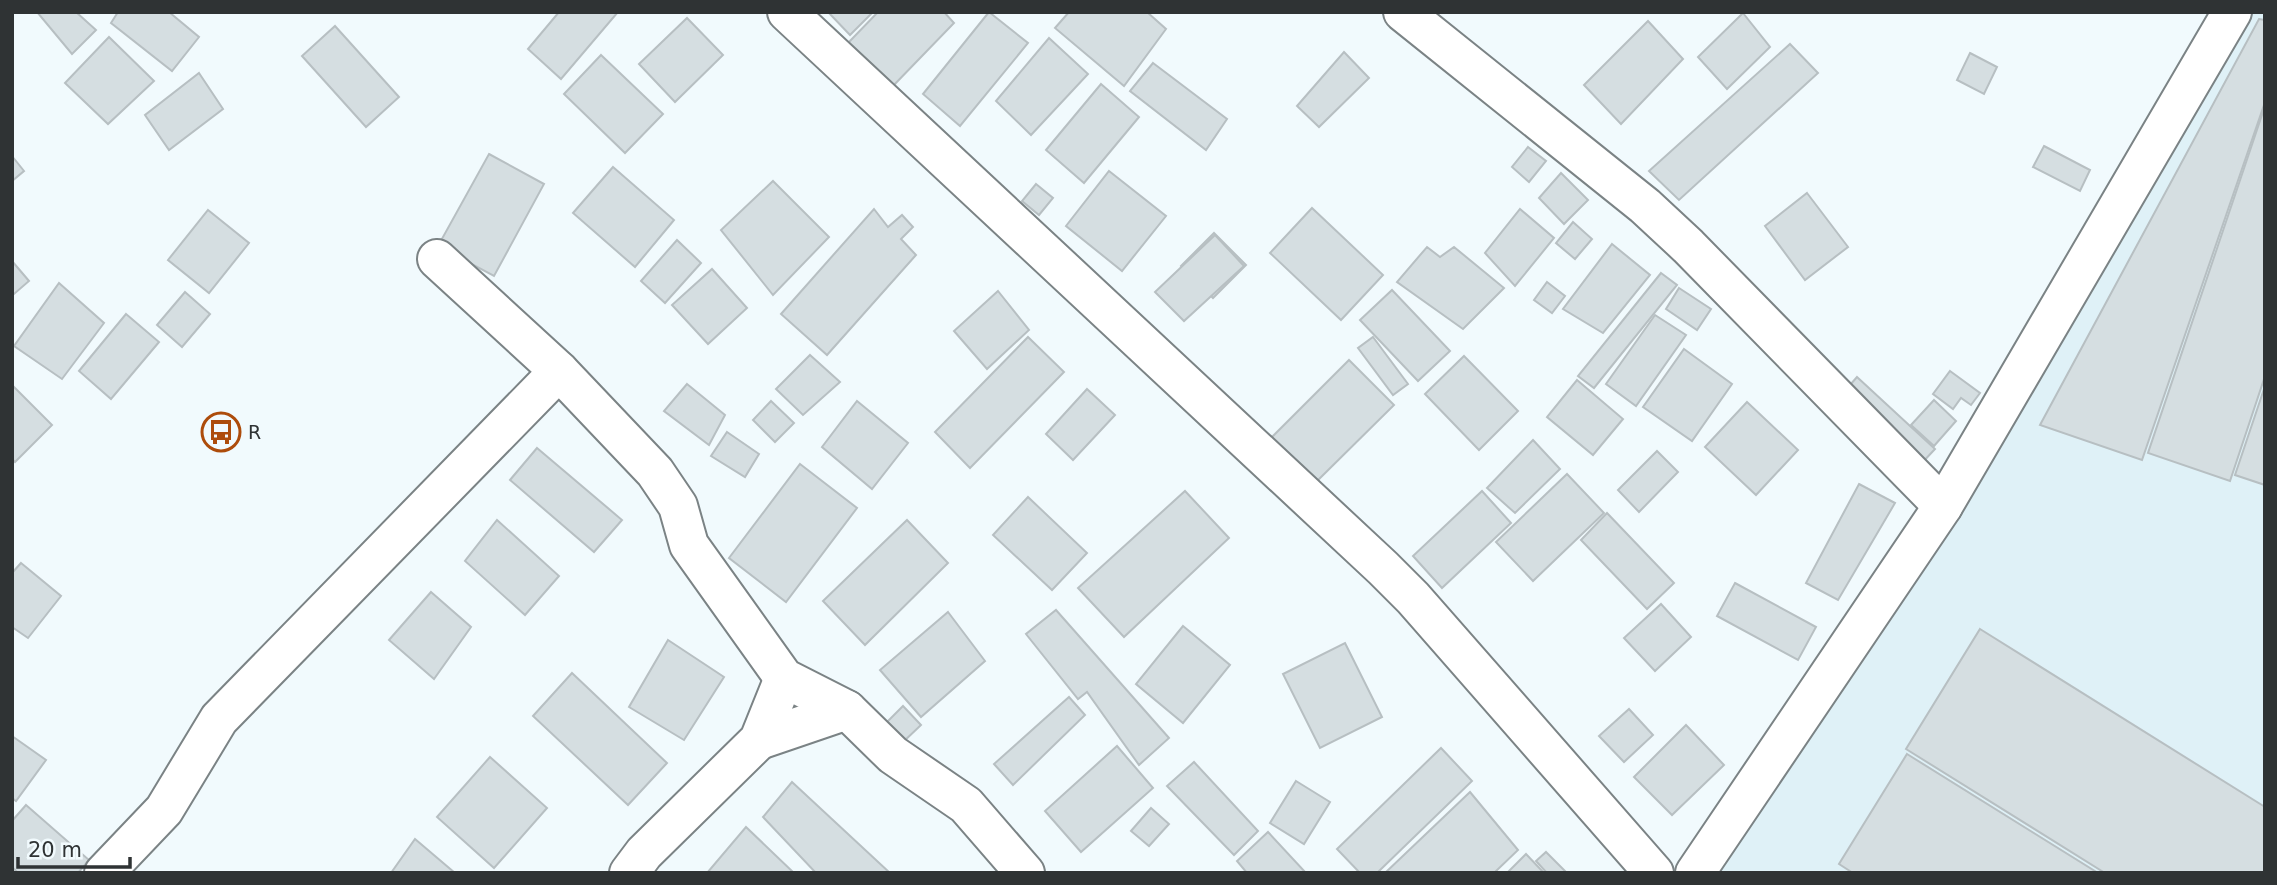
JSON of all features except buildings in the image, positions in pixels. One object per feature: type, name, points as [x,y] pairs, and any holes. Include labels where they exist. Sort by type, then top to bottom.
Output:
[{"type":"street","points":[[787,12],[1383,568],[1413,598],[1654,873]]},
{"type":"street","points":[[1695,873],[1943,506],[2232,12]]},
{"type":"street","points":[[1408,13],[1645,206],[1688,246],[1943,506]]},
{"type":"street","points":[[437,259],[559,371],[655,472],[678,506],[688,545],[783,678],[847,710],[893,755],[966,805],[1025,873]]},
{"type":"street","points":[[104,873],[164,810],[219,719],[559,371]]},
{"type":"street","points":[[629,873],[644,853],[759,740],[783,678]]},
{"type":"street","points":[[759,740],[847,710]]},
{"type":"shaded area","points":[[2232,12],[2265,12],[2265,873],[1698,873]]},
{"type":"place","name":"R","points":[[221,432]]}]
